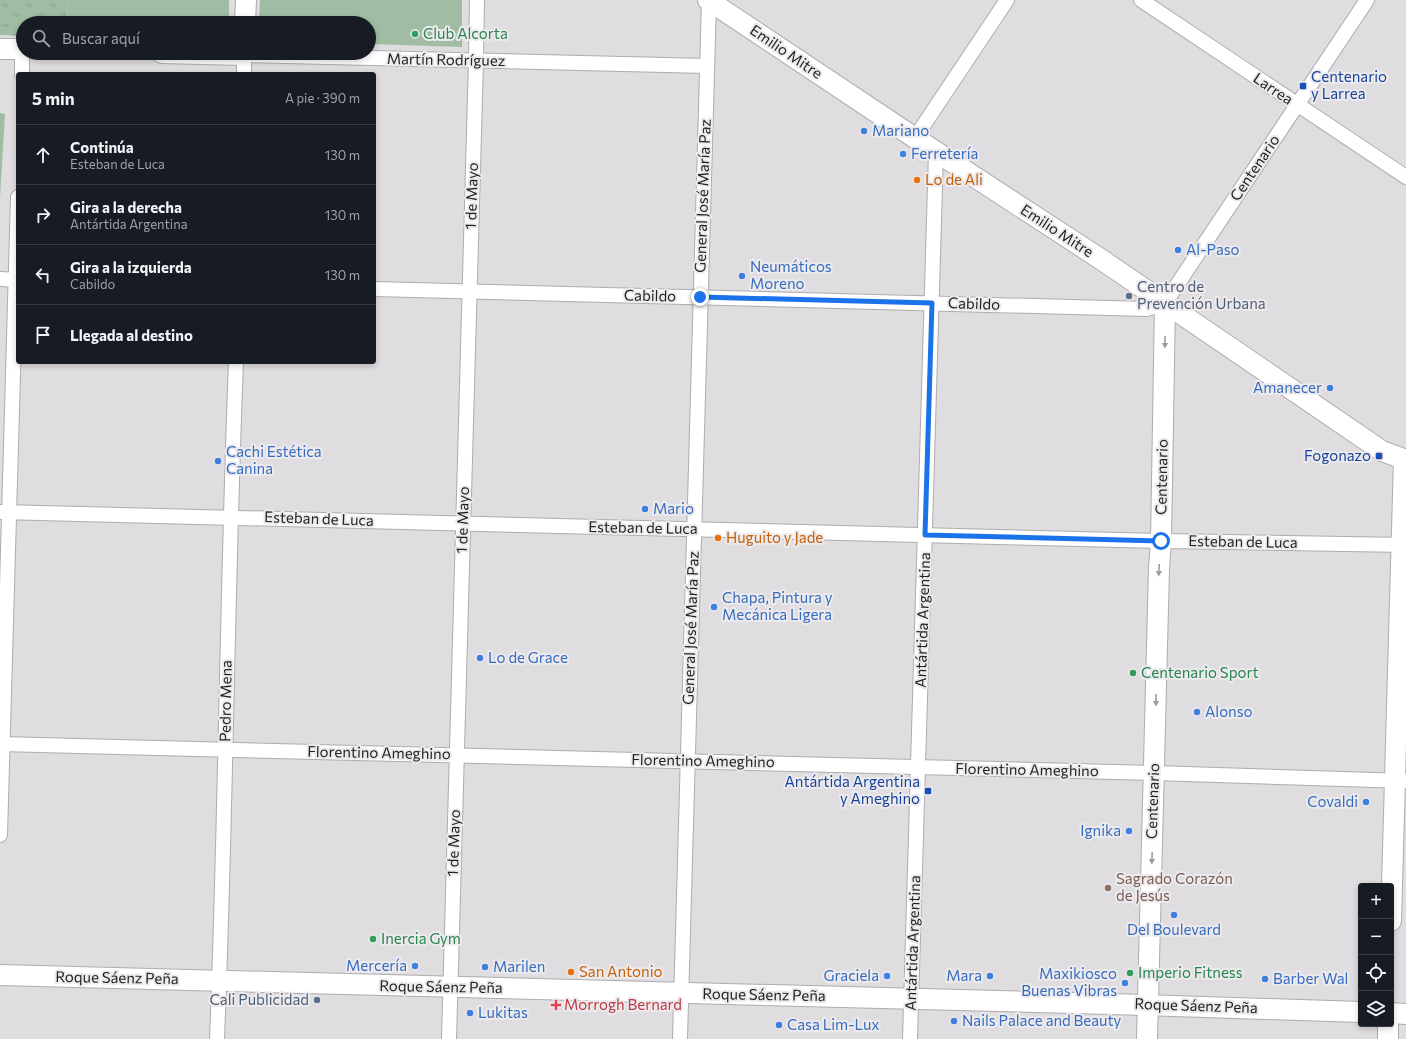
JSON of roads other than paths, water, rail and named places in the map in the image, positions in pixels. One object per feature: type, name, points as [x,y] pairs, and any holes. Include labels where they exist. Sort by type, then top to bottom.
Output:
[{"type":"street","points":[[245,16],[246,0]]},
{"type":"street","name":"1 de Mayo","points":[[449,1039],[477,0]]},
{"type":"street","name":"Emilio Mitre","points":[[708,0],[1095,256],[1382,451],[1405,458]]},
{"type":"street","name":"General José María Paz","points":[[680,1039],[708,0]]},
{"type":"street","points":[[915,138],[1007,0]]},
{"type":"street","name":"Larrea","points":[[1141,0],[1406,177]]},
{"type":"street","name":"Centenario","points":[[1147,1039],[1159,568],[1161,541],[1165,303],[1367,0]]},
{"type":"street","points":[[0,49],[16,49]]},
{"type":"street","points":[[22,72],[23,60]]},
{"type":"street","name":"Martín Rodríguez","points":[[234,60],[476,60],[707,66]]},
{"type":"street","name":"Antártida Argentina","points":[[910,1039],[936,152]]},
{"type":"street","points":[[0,279],[16,280]]},
{"type":"street","name":"Cabildo","points":[[376,289],[1147,309],[1165,303]]},
{"type":"street","points":[[0,835],[5,512],[16,299]]},
{"type":"street","name":"Pedro Mena","points":[[217,1039],[230,516],[236,364]]},
{"type":"street","points":[[1391,919],[1400,780],[1405,458]]},
{"type":"street","name":"Esteban de Luca","points":[[5,512],[230,516],[1161,541],[1404,545]]},
{"type":"street","name":"Florentino Ameghino","points":[[1,744],[1400,780]]},
{"type":"street","name":"Roque Sáenz Peña","points":[[0,976],[912,998],[1358,1012]]},
{"type":"street","points":[[1394,1013],[1406,1014]]},
{"type":"street","points":[[1388,1027],[1388,1039]]},
{"type":"place","name":"Club Alcorta","points":[[415,34]]},
{"type":"place","name":"Centenario y Larrea","points":[[1303,86]]},
{"type":"place","name":"Mariano","points":[[864,131]]},
{"type":"place","name":"Ferretería","points":[[903,154]]},
{"type":"place","name":"Lo de Ali","points":[[917,180]]},
{"type":"place","name":"Al-Paso","points":[[1178,250]]},
{"type":"place","name":"Neumáticos Moreno","points":[[742,276]]},
{"type":"place","name":"Centro de Prevención Urbana","points":[[1129,296]]},
{"type":"place","name":"Amanecer","points":[[1330,388]]},
{"type":"place","name":"Fogonazo","points":[[1379,456]]},
{"type":"place","name":"Cachi Estética Canina","points":[[218,461]]},
{"type":"place","name":"Mario","points":[[645,509]]},
{"type":"place","name":"Huguito y Jade","points":[[718,538]]},
{"type":"place","name":"Chapa, Pintura y Mecánica Ligera","points":[[714,607]]},
{"type":"place","name":"Lo de Grace","points":[[480,658]]},
{"type":"place","name":"Centenario Sport","points":[[1133,673]]},
{"type":"place","name":"Alonso","points":[[1197,712]]},
{"type":"place","name":"Antártida Argentina y Ameghino","points":[[928,791]]},
{"type":"place","name":"Covaldi","points":[[1366,802]]},
{"type":"place","name":"Ignika","points":[[1129,831]]},
{"type":"place","name":"Sagrado Corazón de Jesús","points":[[1108,888]]},
{"type":"place","name":"Del Boulevard","points":[[1174,915]]},
{"type":"place","name":"Inercia Gym","points":[[373,939]]},
{"type":"place","name":"Mercería","points":[[415,966]]},
{"type":"place","name":"Marilen","points":[[485,967]]},
{"type":"place","name":"San Antonio","points":[[571,972]]},
{"type":"place","name":"Imperio Fitness","points":[[1130,973]]},
{"type":"place","name":"Graciela","points":[[887,976]]},
{"type":"place","name":"Mara","points":[[990,976]]},
{"type":"place","name":"Barber Wal","points":[[1265,979]]},
{"type":"place","name":"Maxikiosco Buenas Vibras","points":[[1125,983]]},
{"type":"place","name":"Cali Publicidad","points":[[317,1000]]},
{"type":"place","name":"Morrogh Bernard","points":[[556,1005]]},
{"type":"place","name":"Lukitas","points":[[470,1013]]},
{"type":"place","name":"Nails Palace and Beauty","points":[[954,1021]]},
{"type":"place","name":"Casa Lim-Lux","points":[[779,1025]]}]
